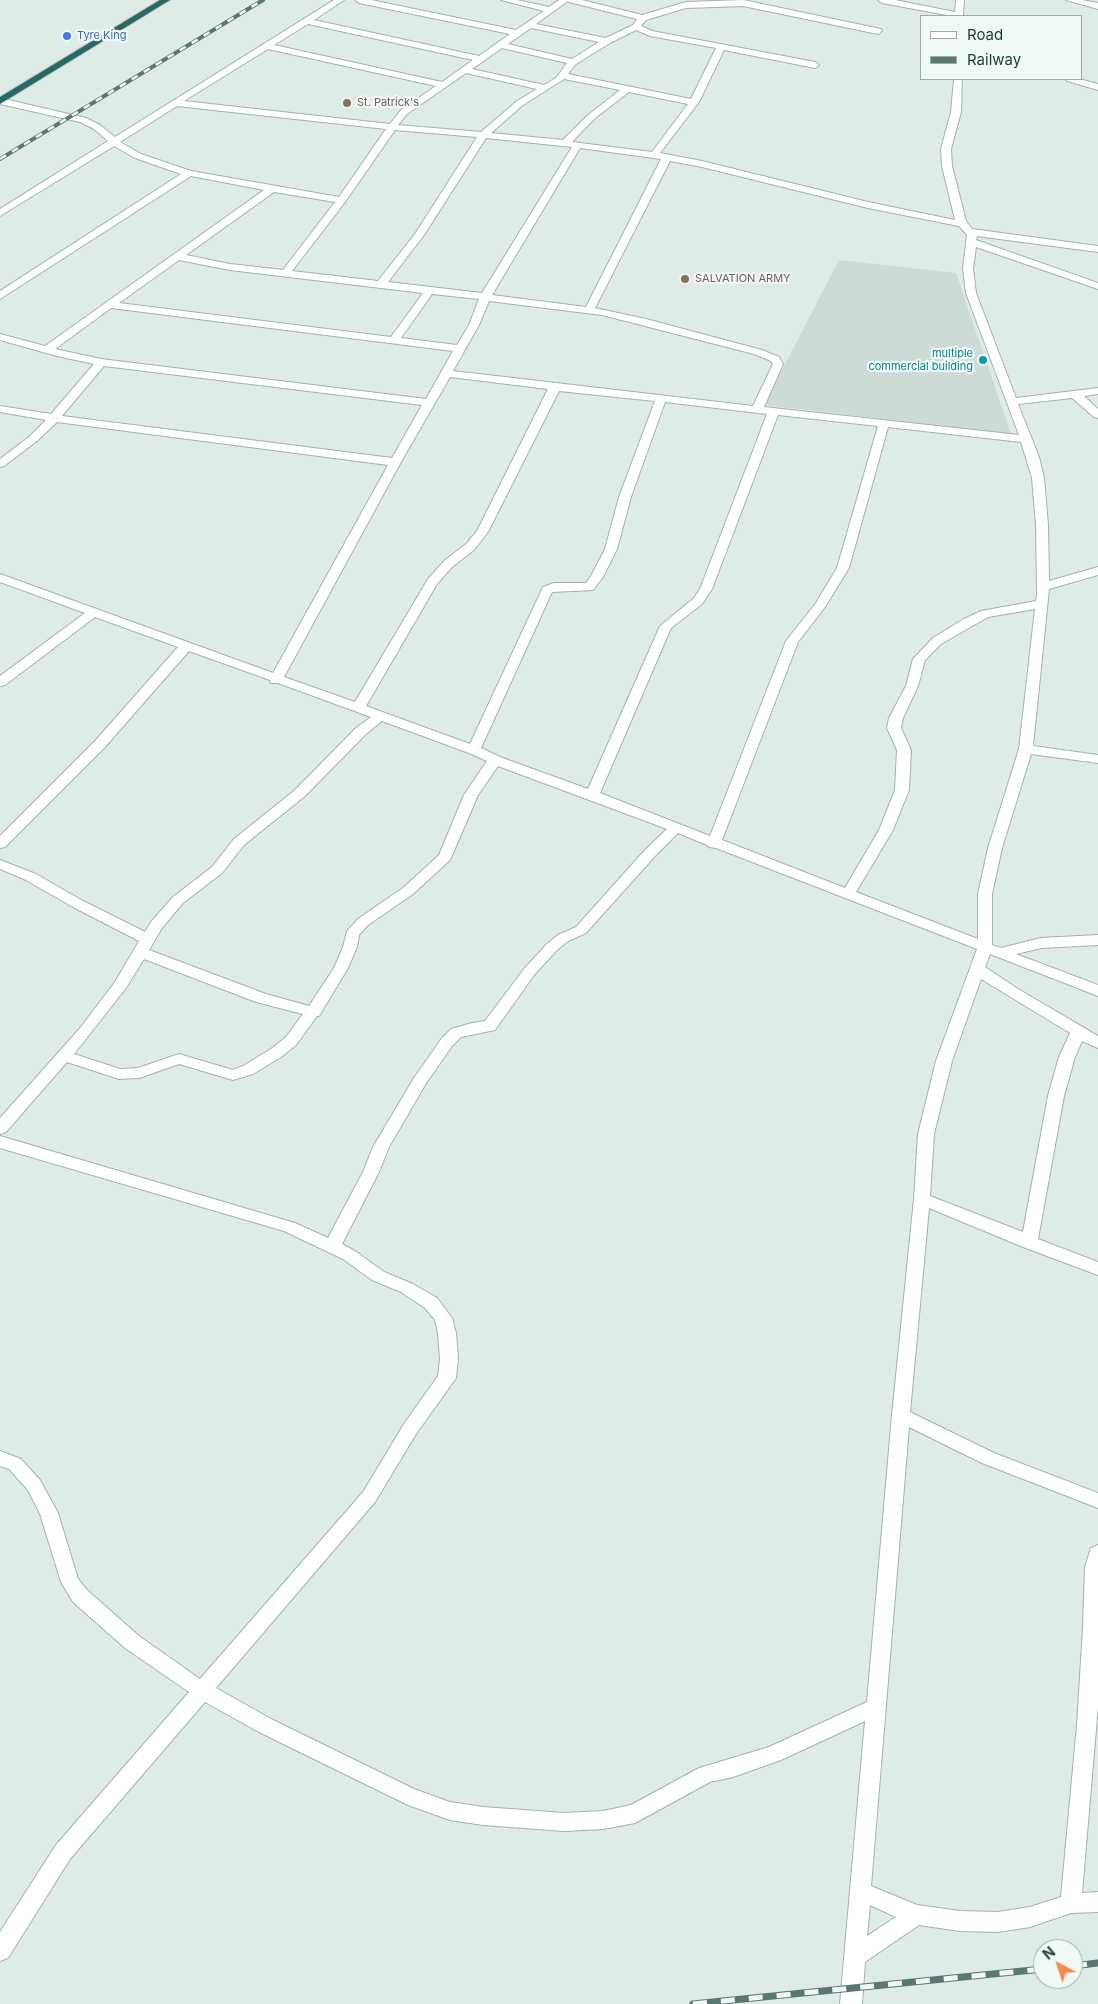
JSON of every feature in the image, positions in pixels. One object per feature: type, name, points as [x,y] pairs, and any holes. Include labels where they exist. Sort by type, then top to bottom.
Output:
[{"type":"highway","points":[[0,101],[166,0]]},
{"type":"street","points":[[0,213],[340,0]]},
{"type":"street","points":[[359,0],[518,33]]},
{"type":"street","points":[[506,0],[551,10]]},
{"type":"street","points":[[286,274],[342,200],[390,127],[404,112],[565,0]]},
{"type":"street","points":[[572,0],[640,22]]},
{"type":"street","points":[[661,0],[673,7]]},
{"type":"street","points":[[882,0],[954,15]]},
{"type":"street","points":[[959,15],[960,0]]},
{"type":"street","points":[[1070,0],[1098,6]]},
{"type":"street","points":[[381,284],[429,221],[483,135],[520,103],[563,76],[573,62],[640,22],[673,7],[713,1],[767,3],[878,31]]},
{"type":"street","points":[[307,20],[481,59]]},
{"type":"street","points":[[640,22],[640,29],[650,32],[815,65]]},
{"type":"street","points":[[530,25],[607,41]]},
{"type":"street","points":[[501,45],[573,62]]},
{"type":"street","points":[[265,46],[444,85]]},
{"type":"street","points":[[654,155],[694,102],[721,46]]},
{"type":"street","points":[[466,70],[544,88]]},
{"type":"street","points":[[563,76],[694,102]]},
{"type":"street","points":[[851,2004],[857,1955],[876,1707],[922,1200],[926,1134],[944,1061],[985,947],[985,894],[995,848],[1026,749],[1043,587],[1042,525],[1038,478],[1033,457],[971,293],[968,269],[968,233],[949,180],[946,158],[956,112],[958,80]]},
{"type":"street","points":[[1074,80],[1098,87]]},
{"type":"street","points":[[565,144],[591,117],[628,88]]},
{"type":"street","points":[[0,101],[83,120],[97,126],[138,156],[189,173],[342,200]]},
{"type":"street","points":[[174,103],[390,127],[483,135],[667,157],[876,207],[968,233],[1098,286]]},
{"type":"street","points":[[276,680],[302,629],[395,462],[448,373],[474,325],[485,297],[577,146]]},
{"type":"street","points":[[589,310],[667,157]]},
{"type":"street","points":[[0,296],[189,173]]},
{"type":"street","points":[[46,350],[272,189]]},
{"type":"street","points":[[968,233],[1098,249]]},
{"type":"street","points":[[179,257],[230,267],[430,290],[589,310],[628,317],[773,357],[778,364],[757,409]]},
{"type":"street","points":[[394,340],[430,290]]},
{"type":"street","points":[[111,305],[460,349]]},
{"type":"street","points":[[0,338],[102,362],[429,403]]},
{"type":"street","points":[[0,464],[33,439],[54,418],[102,362]]},
{"type":"street","points":[[448,373],[555,387],[1026,439]]},
{"type":"street","points":[[358,708],[432,582],[448,564],[470,547],[482,532],[555,387]]},
{"type":"street","points":[[1011,402],[1098,391]]},
{"type":"street","points":[[1076,395],[1098,415]]},
{"type":"street","points":[[474,750],[547,590],[554,587],[589,587],[598,577],[611,549],[625,497],[661,399]]},
{"type":"street","points":[[0,409],[54,418],[395,462]]},
{"type":"street","points":[[592,795],[666,626],[698,601],[706,589],[774,411]]},
{"type":"street","points":[[714,844],[792,641],[821,604],[843,568],[884,423]]},
{"type":"street","points":[[1043,587],[1098,571]]},
{"type":"street","points":[[0,578],[276,680],[474,750],[495,760],[592,795],[1098,992]]},
{"type":"street","points":[[848,894],[886,830],[902,790],[904,750],[894,728],[896,718],[912,686],[919,659],[937,641],[985,614],[1042,604]]},
{"type":"street","points":[[0,682],[94,612]]},
{"type":"street","points":[[0,844],[100,744],[186,646]]},
{"type":"street","points":[[0,1128],[64,1056],[121,985],[156,925],[178,900],[216,870],[239,842],[300,793],[362,731],[381,716]]},
{"type":"street","points":[[1026,749],[1098,759]]},
{"type":"street","points":[[64,1056],[119,1074],[139,1073],[179,1059],[232,1075],[248,1070],[276,1053],[291,1041],[314,1012],[341,968],[350,947],[352,934],[363,922],[408,891],[445,857],[471,795],[495,760]]},
{"type":"street","points":[[332,1247],[371,1172],[381,1147],[419,1082],[447,1042],[456,1034],[472,1028],[490,1026],[529,972],[552,947],[563,938],[581,930],[675,828]]},
{"type":"street","points":[[0,864],[31,877],[144,946],[261,998],[314,1012]]},
{"type":"street","points":[[1000,953],[1041,943],[1065,940],[1098,940]]},
{"type":"street","points":[[977,969],[1013,993],[1098,1043]]},
{"type":"street","points":[[1029,1242],[1056,1096],[1067,1057],[1079,1031]]},
{"type":"street","points":[[0,1142],[289,1227],[332,1247],[348,1255],[378,1276],[407,1288],[431,1303],[443,1318],[447,1333],[449,1359],[447,1378],[410,1429],[369,1497],[63,1852],[0,1951]]},
{"type":"street","points":[[922,1200],[1098,1269]]},
{"type":"street","points":[[901,1415],[988,1458],[1098,1501]]},
{"type":"street","points":[[0,1458],[15,1464],[34,1485],[49,1513],[70,1582],[80,1596],[132,1642],[203,1691],[266,1726],[408,1796],[450,1811],[483,1816],[564,1822],[603,1820],[636,1814],[706,1774],[733,1768],[774,1754],[876,1707]]},
{"type":"street","points":[[1071,1903],[1093,1628],[1094,1567],[1098,1553]]},
{"type":"street","points":[[862,1892],[916,1914],[960,1921],[998,1922],[1030,1917],[1071,1903],[1098,1902]]},
{"type":"street","points":[[857,1955],[916,1914]]},
{"type":"shaded area","points":[[839,260],[956,273],[1011,434],[764,405]]},
{"type":"railway","points":[[0,159],[263,0]]},
{"type":"railway","points":[[1083,1965],[1098,1963]]},
{"type":"railway","points":[[693,2004],[1033,1970]]},
{"type":"place","name":"Tyre King","points":[[67,36]]},
{"type":"place","name":"St. Patrick's","points":[[347,103]]},
{"type":"place","name":"SALVATION ARMY","points":[[685,279]]},
{"type":"place","name":"multiple commercial building","points":[[983,360]]}]
